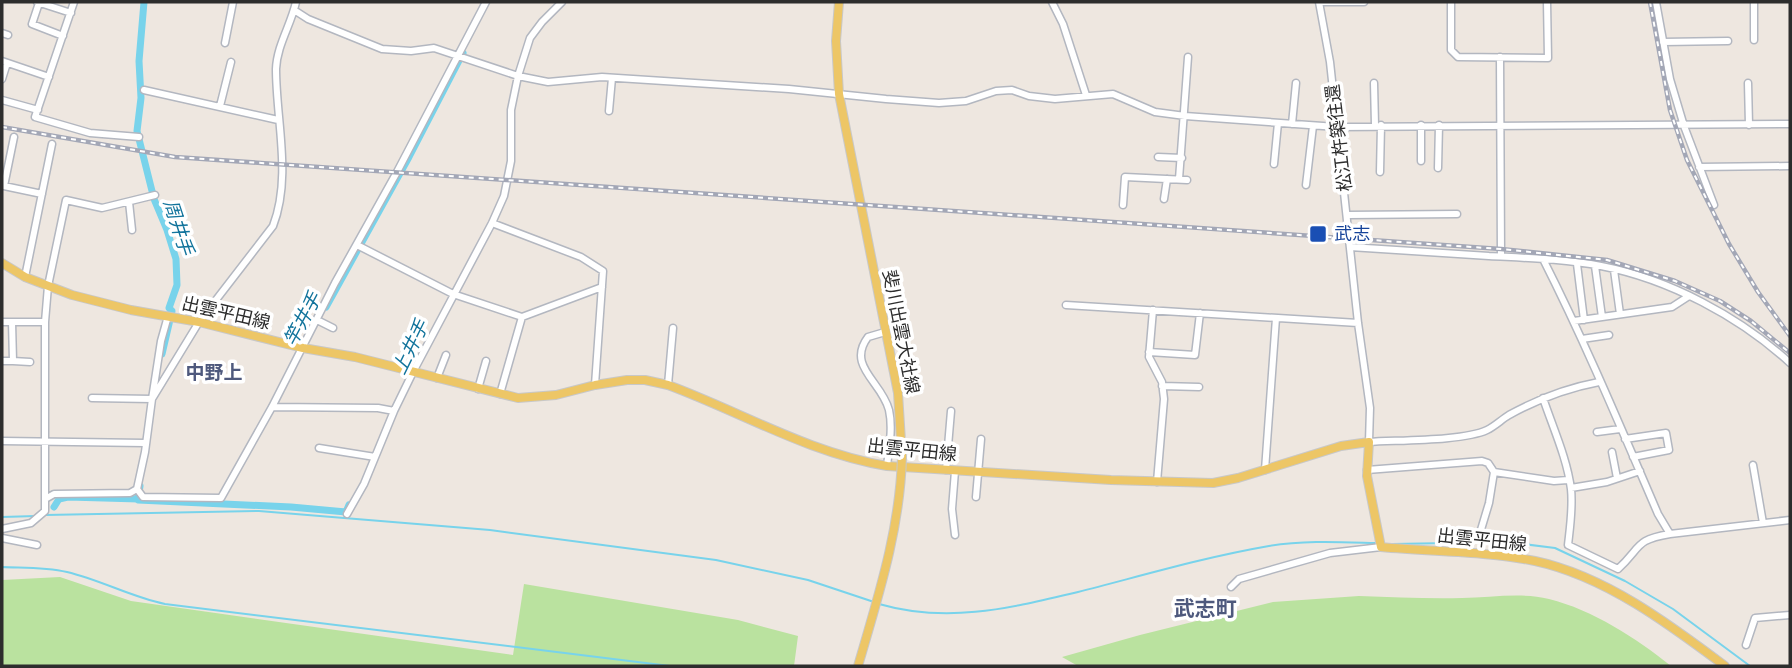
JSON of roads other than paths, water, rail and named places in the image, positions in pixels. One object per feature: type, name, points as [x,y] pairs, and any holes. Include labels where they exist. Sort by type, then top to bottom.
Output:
[{"type":"main road","name":"斐川出雲大社線","points":[[839,2],[836,41],[839,94],[898,393],[902,457],[893,541],[858,666]]},
{"type":"main road","name":"出雲平田線","points":[[2,263],[25,277],[72,295],[303,348],[414,370],[518,398],[556,396],[595,385],[636,380],[668,385],[810,445],[860,461],[887,466],[1213,483],[1341,446],[1369,442]]},
{"type":"main road","points":[[1369,442],[1367,470],[1381,543]]},
{"type":"main road","name":"出雲平田線","points":[[1381,543],[1499,556],[1548,565],[1622,596],[1679,632],[1725,666]]},
{"type":"street","points":[[63,36],[33,24],[38,2],[71,13]]},
{"type":"street","points":[[74,2],[35,117],[90,133],[139,137]]},
{"type":"street","points":[[225,43],[233,2]]},
{"type":"street","points":[[152,399],[199,322],[273,226],[282,189],[276,67],[280,45],[296,2]]},
{"type":"street","points":[[168,316],[161,341],[137,489],[143,497],[221,498],[272,407],[486,2]]},
{"type":"street","points":[[1052,2],[1063,24],[1086,95]]},
{"type":"street","points":[[1319,2],[1364,2]]},
{"type":"street","name":"松江杵築往還","points":[[1319,2],[1330,62],[1358,323],[1370,408],[1369,442]]},
{"type":"street","points":[[1451,2],[1451,50],[1458,57],[1548,58],[1547,2]]},
{"type":"street","points":[[1656,2],[1670,79],[1684,126],[1714,205]]},
{"type":"street","points":[[1754,2],[1754,40]]},
{"type":"street","points":[[347,514],[364,484],[414,370],[492,223],[509,180],[511,110],[518,76],[530,38],[558,3]]},
{"type":"street","points":[[294,10],[308,19],[382,49],[411,51],[434,48],[518,76],[548,82],[612,78],[939,103],[966,101],[996,91],[1012,90],[1029,96],[1055,99],[1113,94],[1155,112],[1338,127],[1790,124]]},
{"type":"street","points":[[1663,42],[1728,41]]},
{"type":"street","points":[[1124,205],[1125,177],[1183,180],[1188,57]]},
{"type":"street","points":[[1500,57],[1501,256]]},
{"type":"street","points":[[2,79],[4,62],[49,77]]},
{"type":"street","points":[[220,106],[231,62]]},
{"type":"street","points":[[609,110],[612,78]]},
{"type":"street","points":[[1292,124],[1296,83]]},
{"type":"street","points":[[1374,83],[1380,172]]},
{"type":"street","points":[[1748,83],[1749,125]]},
{"type":"street","points":[[144,90],[278,120]]},
{"type":"street","points":[[2,100],[38,110]]},
{"type":"street","points":[[1274,164],[1278,123]]},
{"type":"street","points":[[1306,185],[1313,125]]},
{"type":"street","points":[[1420,162],[1421,125]]},
{"type":"street","points":[[1438,168],[1439,125]]},
{"type":"street","points":[[14,137],[4,186],[42,194]]},
{"type":"street","points":[[25,277],[52,144]]},
{"type":"street","points":[[1158,157],[1182,158]]},
{"type":"street","points":[[1699,167],[1790,166]]},
{"type":"street","points":[[1164,199],[1167,179]]},
{"type":"street","points":[[2,529],[31,523],[46,510],[45,323],[48,286],[66,200],[102,208],[155,195]]},
{"type":"street","points":[[129,202],[132,230]]},
{"type":"street","points":[[1348,215],[1457,214]]},
{"type":"street","points":[[492,223],[581,257],[603,271],[595,385]]},
{"type":"street","points":[[357,245],[453,294],[523,317],[602,287]]},
{"type":"street","points":[[1350,247],[1543,259],[1614,270],[1706,303],[1746,328],[1790,363]]},
{"type":"street","points":[[1543,259],[1574,321],[1620,429],[1670,534]]},
{"type":"street","points":[[1577,264],[1584,320]]},
{"type":"street","points":[[1595,266],[1602,317]]},
{"type":"street","points":[[1614,270],[1620,314]]},
{"type":"street","points":[[1574,321],[1672,307],[1689,296]]},
{"type":"street","points":[[1066,305],[1358,323]]},
{"type":"street","points":[[1153,310],[1149,357],[1162,386],[1164,399],[1157,482]]},
{"type":"street","points":[[1149,352],[1195,355],[1199,313]]},
{"type":"street","points":[[499,394],[523,317]]},
{"type":"street","points":[[1265,470],[1276,318]]},
{"type":"street","points":[[317,320],[333,328]]},
{"type":"street","points":[[2,322],[45,323]]},
{"type":"street","points":[[12,322],[13,361]]},
{"type":"street","points":[[668,385],[673,328]]},
{"type":"street","points":[[886,332],[868,337],[860,352],[863,367],[886,399],[890,414],[887,466]]},
{"type":"street","points":[[1582,339],[1609,335]]},
{"type":"street","points":[[437,378],[446,355]]},
{"type":"street","points":[[2,361],[30,362]]},
{"type":"street","points":[[478,389],[486,361]]},
{"type":"street","points":[[1369,442],[1453,437],[1485,431],[1507,416],[1543,398],[1576,386],[1599,382]]},
{"type":"street","points":[[1162,386],[1199,387]]},
{"type":"street","points":[[92,398],[152,399]]},
{"type":"street","points":[[1543,398],[1571,488],[1572,513],[1568,545],[1618,569],[1632,556],[1640,543],[1648,538],[1790,520]]},
{"type":"street","points":[[272,407],[378,408],[394,411]]},
{"type":"street","points":[[951,411],[952,509],[955,535]]},
{"type":"street","points":[[1597,432],[1620,429]]},
{"type":"street","points":[[1625,439],[1666,433],[1669,450],[1633,457]]},
{"type":"street","points":[[976,497],[982,439]]},
{"type":"street","points":[[2,441],[145,443]]},
{"type":"street","points":[[319,448],[375,457]]},
{"type":"street","points":[[1612,452],[1617,478]]},
{"type":"street","points":[[1367,470],[1482,460],[1488,463],[1494,472],[1480,533]]},
{"type":"street","points":[[1753,465],[1763,523]]},
{"type":"street","points":[[1571,488],[1640,471]]},
{"type":"street","points":[[1494,472],[1554,481],[1568,480]]},
{"type":"street","points":[[47,498],[54,494],[130,493],[137,489]]},
{"type":"street","points":[[2,538],[37,545]]},
{"type":"street","points":[[1231,587],[1240,579],[1329,553],[1381,543]]},
{"type":"street","points":[[1746,645],[1755,618],[1790,615]]},
{"type":"waterway","name":"周井手","points":[[144,2],[139,61],[141,98],[137,131],[154,199],[176,259],[177,285],[169,308],[172,311],[162,354]]},
{"type":"waterway","name":"竿井手","points":[[326,307],[463,53]]},
{"type":"waterway","name":"上井手","points":[[140,486],[138,500],[346,512],[349,505]]},
{"type":"waterway","name":"竿井手","points":[[54,507],[59,499],[68,497],[139,499]]},
{"type":"waterway","points":[[45,515],[259,511],[490,530],[716,560],[808,580],[874,602]]},
{"type":"waterway","points":[[2,517],[36,516]]},
{"type":"waterway","points":[[879,604],[930,613],[979,611],[1053,598],[1245,550],[1309,542],[1375,543]]},
{"type":"waterway","points":[[1392,544],[1507,542],[1555,548],[1625,581],[1673,609],[1750,666]]},
{"type":"waterway","points":[[2,567],[43,568],[67,572],[165,604],[670,666]]},
{"type":"railway","points":[[1650,2],[1670,110],[1687,160],[1729,244],[1758,292],[1790,336]]},
{"type":"railway","points":[[2,127],[175,157],[1501,249],[1607,260],[1675,281],[1720,301],[1751,321],[1790,353]]},
{"type":"place","name":"武志","points":[[1318,234]]},
{"type":"district","name":"中野上","points":[[214,372]]},
{"type":"district","name":"武志町","points":[[1205,609]]}]
